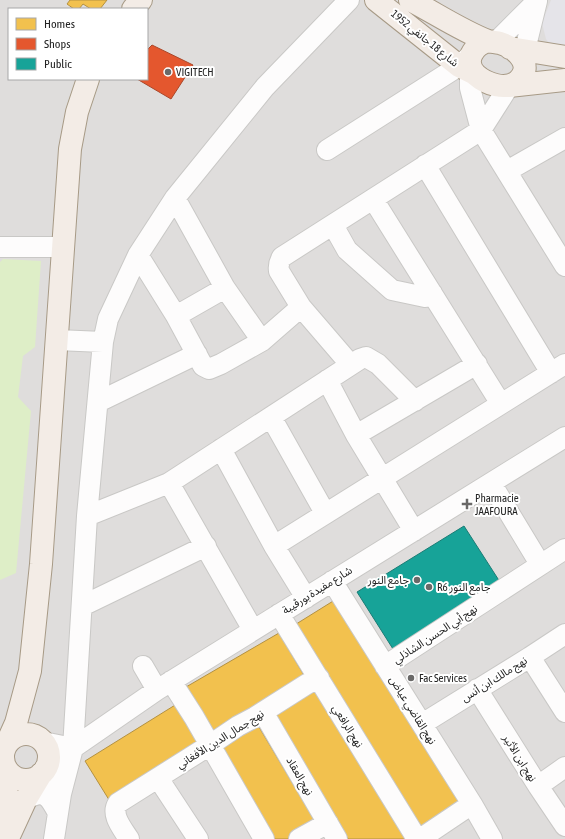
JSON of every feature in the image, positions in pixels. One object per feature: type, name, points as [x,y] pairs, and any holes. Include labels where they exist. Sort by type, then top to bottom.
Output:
[{"type":"main road","name":"شارع 18 جانفي 1952","points":[[376,0],[469,66]]},
{"type":"main road","name":"شارع 18 جانفي 1952","points":[[410,0],[509,50],[565,57]]},
{"type":"main road","points":[[509,86],[520,79],[523,73],[509,50],[483,42],[478,45],[469,66],[494,84],[509,86],[565,80]]},
{"type":"main road","points":[[2,839],[7,795],[6,753],[30,671],[41,564],[70,149],[77,112],[88,80]]},
{"type":"main road","points":[[8,839],[26,799],[48,762],[46,748],[35,724],[30,671]]},
{"type":"main road","points":[[42,741],[27,734],[20,735],[13,738],[6,753],[7,770],[13,776],[27,779],[34,778],[43,771]]},
{"type":"street","points":[[54,839],[60,804],[73,748],[87,516],[102,342],[108,319],[138,255],[175,198],[264,87],[349,0]]},
{"type":"street","points":[[509,50],[537,0]]},
{"type":"street","points":[[509,50],[537,0]]},
{"type":"street","points":[[327,150],[469,66],[470,88],[481,130],[565,266]]},
{"type":"street","points":[[350,364],[301,307],[278,266],[282,257],[481,130],[509,86]]},
{"type":"street","points":[[507,172],[565,138]]},
{"type":"street","points":[[274,546],[558,368],[425,165]]},
{"type":"street","points":[[175,198],[225,288],[262,340]]},
{"type":"street","points":[[373,199],[501,404]]},
{"type":"street","points":[[333,225],[347,250],[392,290],[425,297],[432,293]]},
{"type":"street","points":[[0,247],[63,247]]},
{"type":"street","points":[[138,255],[176,316],[203,366],[208,369],[217,366],[262,340],[301,307]]},
{"type":"street","points":[[176,316],[225,288]]},
{"type":"street","points":[[57,340],[102,342]]},
{"type":"street","points":[[98,402],[197,354]]},
{"type":"street","points":[[87,516],[169,483],[350,364],[360,359],[366,358],[372,360],[415,401]]},
{"type":"street","points":[[356,435],[477,364]]},
{"type":"street","points":[[327,380],[356,435],[414,531]]},
{"type":"street","points":[[271,417],[325,514]]},
{"type":"street","name":"شارع مفيدة بورڨيبة","points":[[43,771],[57,765],[73,748],[164,686],[565,437]]},
{"type":"street","points":[[221,449],[274,546],[306,598]]},
{"type":"street","points":[[169,483],[253,630]]},
{"type":"street","points":[[491,483],[540,564]]},
{"type":"street","points":[[82,606],[206,546]]},
{"type":"street","name":"نهج أبي الحسن الشاذلي","points":[[386,666],[565,549]]},
{"type":"street","name":"نهج القاضي عياض","points":[[332,581],[472,804],[492,839]]},
{"type":"street","name":"نهج الرافعي","points":[[279,614],[419,839]]},
{"type":"street","name":"نهج مالك ابن أنس","points":[[422,724],[565,634]]},
{"type":"street","points":[[530,657],[564,708]]},
{"type":"street","points":[[143,666],[194,717],[264,839]]},
{"type":"street","name":"نهج جمال الدين الأفغاني","points":[[129,839],[115,814],[116,806],[121,801],[238,726],[319,678]]},
{"type":"street","name":"نهج ابن الأثير","points":[[477,689],[565,826]]},
{"type":"street","name":"نهج العقاد","points":[[263,712],[332,831]]},
{"type":"street","points":[[42,741],[73,748]]},
{"type":"street","points":[[538,786],[565,768]]},
{"type":"street","points":[[43,771],[52,777],[60,804]]},
{"type":"street","points":[[158,778],[198,839]]},
{"type":"street","points":[[26,799],[35,794],[44,795],[60,804]]},
{"type":"street","points":[[419,839],[472,804]]},
{"type":"street","points":[[299,839],[332,831]]},
{"type":"shaded area","points":[[0,0],[565,0],[565,839],[0,839]]},
{"type":"shaded area","points":[[551,0],[565,0],[565,47],[549,43],[546,39],[542,23]]},
{"type":"green space","points":[[3,259],[41,261],[35,347],[23,356],[18,397],[31,411],[16,573],[0,580],[0,262]]},
{"type":"building: Homes","points":[[70,0],[107,0],[101,8],[89,8],[83,4],[80,8],[73,8],[67,4]]},
{"type":"building: Homes","points":[[338,598],[465,803],[419,831],[293,626]]},
{"type":"building: Homes","points":[[279,633],[305,677],[207,736],[186,687]]},
{"type":"building: Homes","points":[[319,686],[411,839],[348,839],[270,713]]},
{"type":"building: Homes","points":[[180,702],[206,745],[111,803],[85,761]]},
{"type":"building: Homes","points":[[256,722],[317,824],[291,839],[268,839],[213,746]]},
{"type":"building: Shops","name":"VIGITECH","points":[[152,45],[193,65],[171,99],[139,80],[148,80],[148,49]]},
{"type":"building: Public","name":"R6 جامع النور","points":[[464,526],[500,582],[393,649],[357,592]]},
{"type":"place","name":"VIGITECH","points":[[168,72]]},
{"type":"place","name":"Pharmacie JAAFOURA","points":[[467,504]]},
{"type":"place","name":"جامع النور","points":[[417,580]]},
{"type":"place","name":"R6 جامع النور","points":[[429,587]]},
{"type":"place","name":"Fac Services","points":[[411,678]]}]
